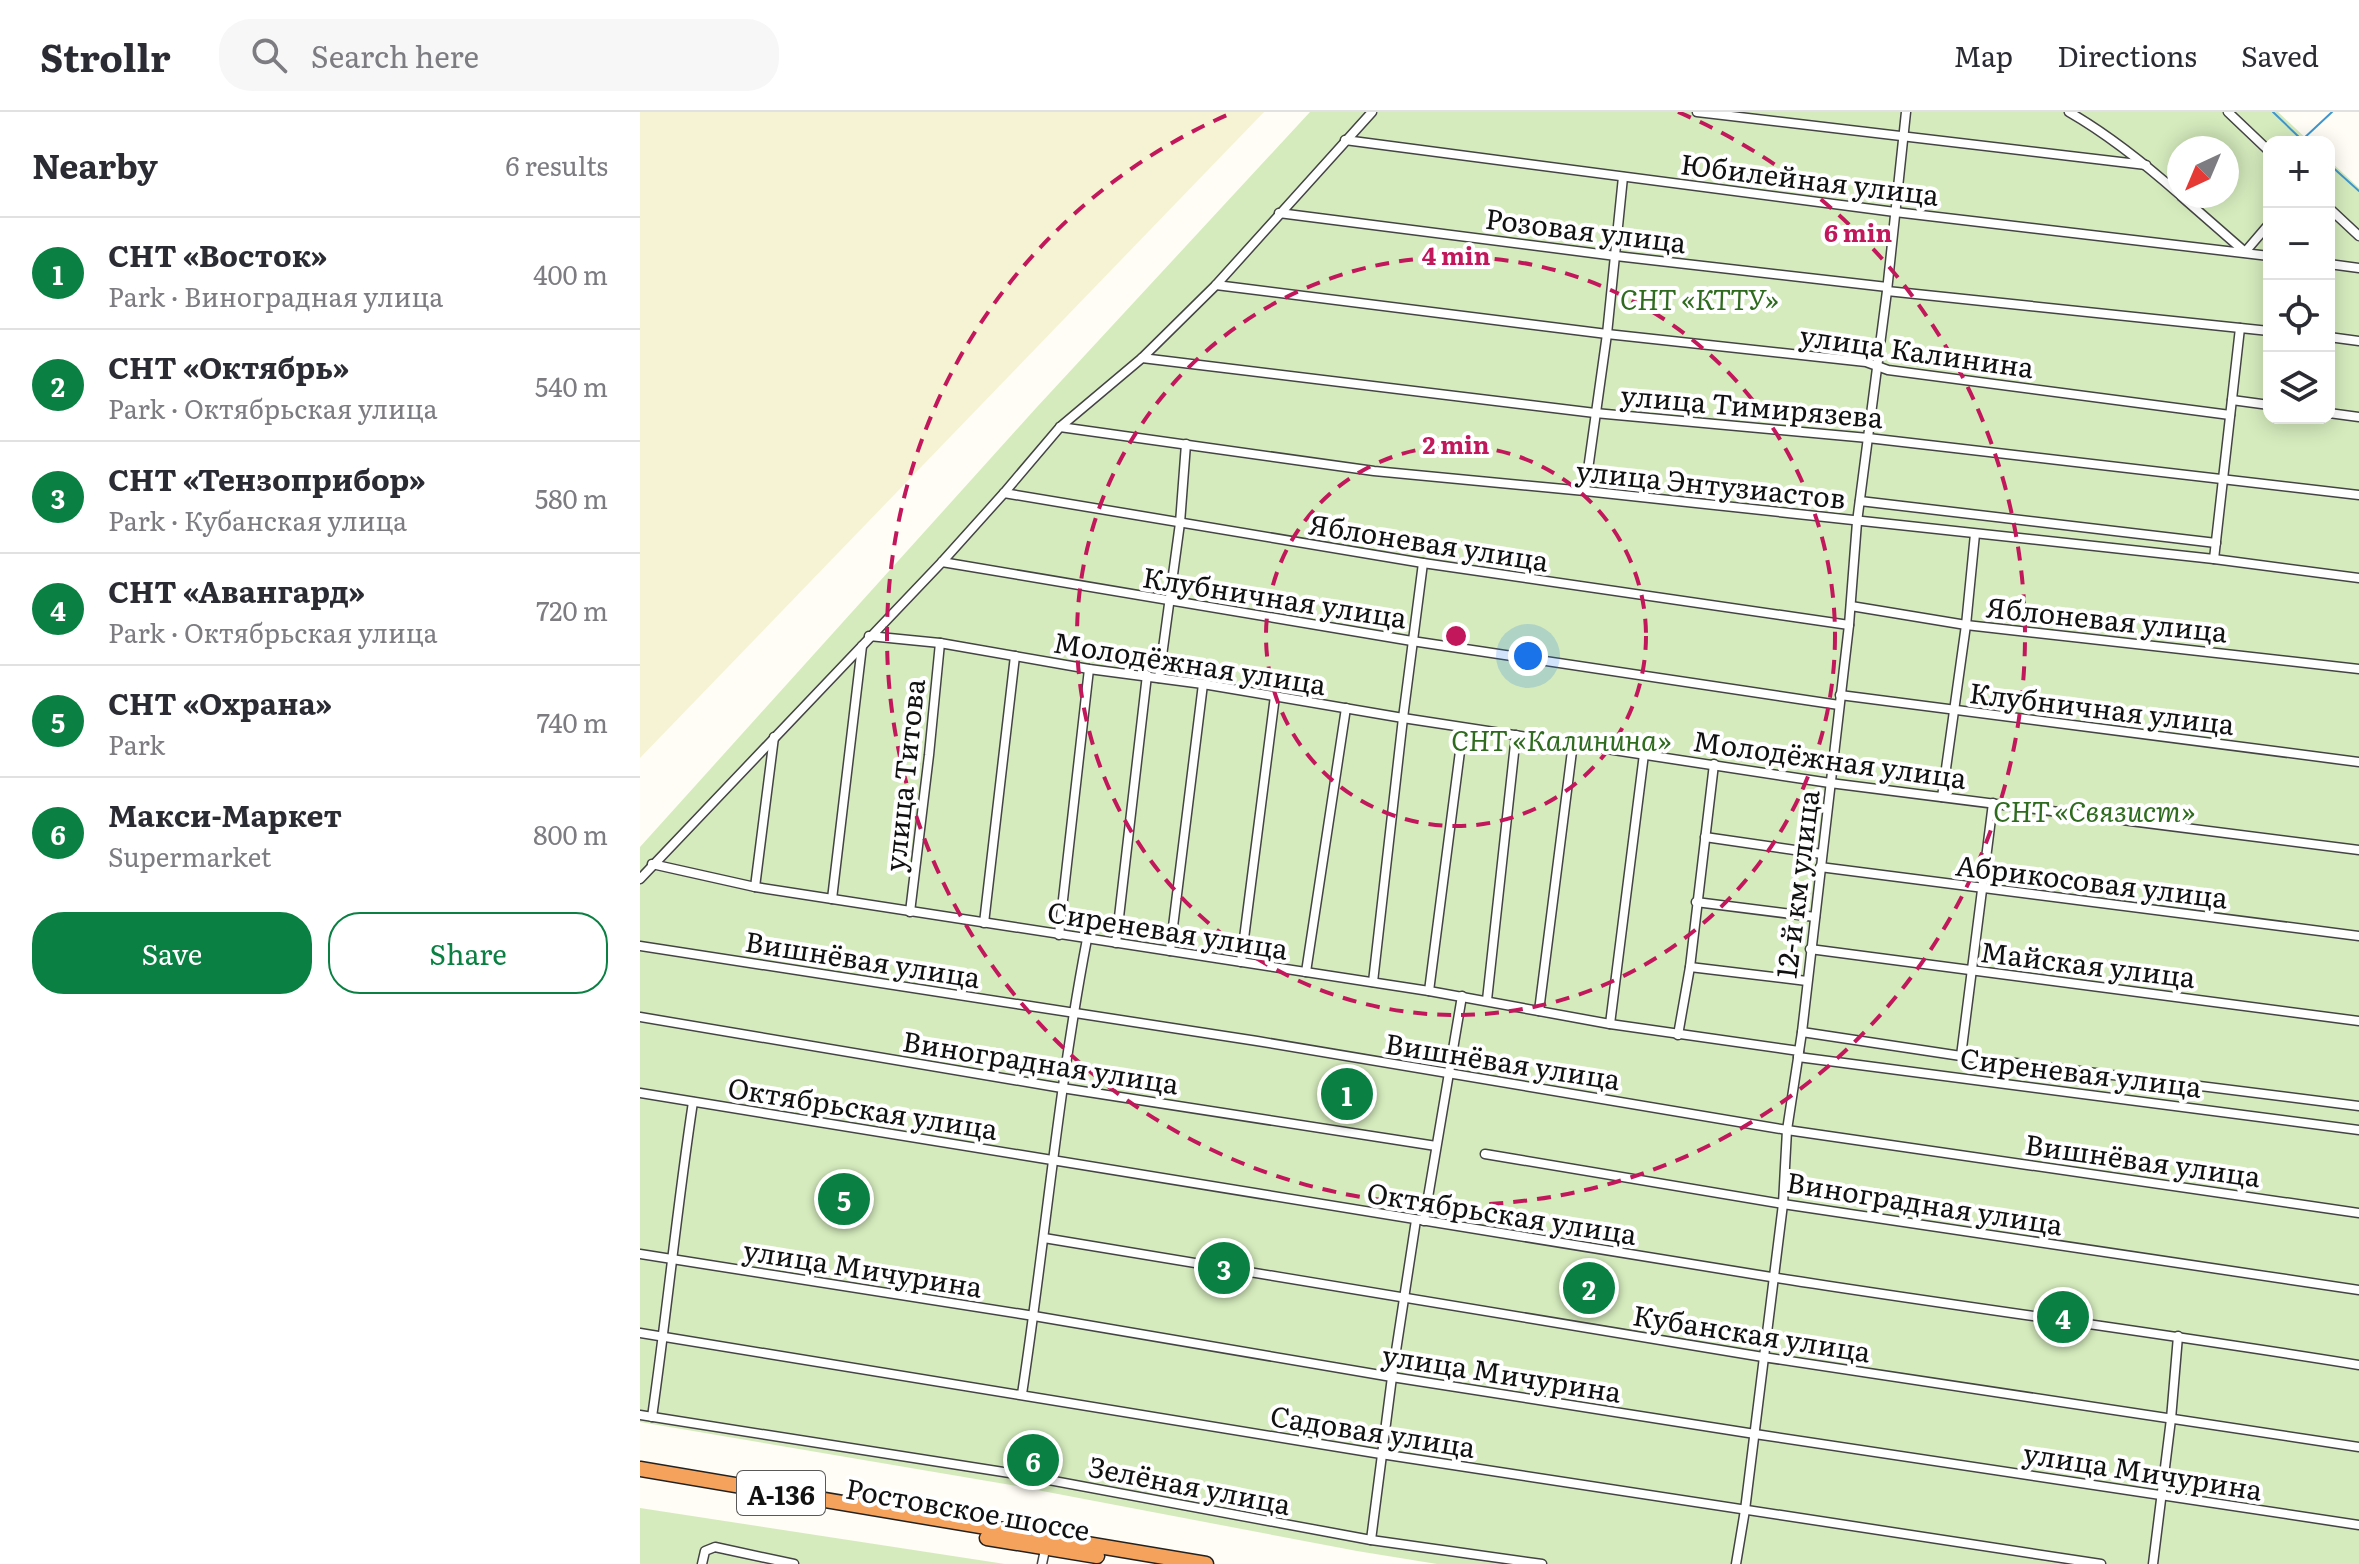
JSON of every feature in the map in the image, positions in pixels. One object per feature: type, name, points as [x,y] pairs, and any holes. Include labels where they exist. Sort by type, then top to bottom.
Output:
[{"type":"highway","name":"Ростовское шоссе","points":[[640,1469],[1045,1542],[1145,1564]]},
{"type":"highway","name":"Ростовское шоссе","points":[[640,1478],[1045,1542],[1206,1564]]},
{"type":"street","points":[[640,879],[942,562],[1060,427],[1142,358],[1216,285],[1372,112]]},
{"type":"street","points":[[1697,112],[2146,165]]},
{"type":"street","name":"12-й км улица","points":[[1736,1564],[1783,1204],[1787,1130],[1802,1032],[1849,625],[1857,522],[1906,112]]},
{"type":"street","points":[[2069,112],[2146,165],[2167,184]]},
{"type":"street","points":[[2228,112],[2263,145]]},
{"type":"street","name":"Юбилейная улица","points":[[1345,140],[1895,212],[2263,255]]},
{"type":"street","points":[[1585,491],[1607,334],[1623,177]]},
{"type":"street","points":[[2195,208],[2245,252],[2263,231]]},
{"type":"street","name":"Розовая улица","points":[[1279,213],[1887,289],[2263,330]]},
{"type":"street","points":[[2335,214],[2359,236]]},
{"type":"street","points":[[2335,265],[2359,268]]},
{"type":"street","name":"улица Калинина","points":[[1216,285],[1607,334],[1866,362],[1888,370],[2230,415]]},
{"type":"street","points":[[2214,559],[2240,328]]},
{"type":"street","points":[[2335,338],[2359,341]]},
{"type":"street","name":"улица Тимирязева","points":[[1142,358],[1595,413],[1868,438],[2359,495]]},
{"type":"street","points":[[2232,400],[2263,404]]},
{"type":"street","points":[[2335,414],[2359,417]]},
{"type":"street","name":"улица Энтузиастов","points":[[1060,427],[1374,471],[2214,559],[2359,578]]},
{"type":"street","points":[[1159,678],[1180,523],[1186,444]]},
{"type":"street","name":"Яблоневая улица","points":[[1004,493],[1423,563],[1849,625]]},
{"type":"street","points":[[1860,501],[2216,543]]},
{"type":"street","points":[[1942,797],[1975,534]]},
{"type":"street","name":"Клубничная улица","points":[[942,562],[1412,641],[1840,700],[1953,710],[2359,762]]},
{"type":"street","points":[[1373,982],[1423,563]]},
{"type":"street","name":"Яблоневая улица","points":[[1851,606],[1966,625],[2359,669]]},
{"type":"street","name":"Молодёжная улица","points":[[869,636],[940,643],[1463,728],[1830,783],[2359,850]]},
{"type":"street","name":"улица Титова","points":[[910,912],[940,643]]},
{"type":"street","points":[[832,899],[862,644]]},
{"type":"street","points":[[984,923],[1015,656]]},
{"type":"street","points":[[1059,935],[1089,669]]},
{"type":"street","points":[[1116,943],[1147,675]]},
{"type":"street","points":[[1170,951],[1203,684]]},
{"type":"street","points":[[1241,962],[1275,696]]},
{"type":"street","points":[[1306,972],[1346,708]]},
{"type":"street","points":[[1429,991],[1463,728]]},
{"type":"street","points":[[1487,1000],[1516,735]]},
{"type":"street","points":[[755,887],[774,736]]},
{"type":"street","points":[[1539,1011],[1573,743]]},
{"type":"street","points":[[1610,1024],[1644,754]]},
{"type":"street","points":[[1678,1035],[1690,967],[1714,764]]},
{"type":"street","points":[[1961,1056],[1993,803]]},
{"type":"street","points":[[1705,837],[1822,854]]},
{"type":"street","name":"Сиреневая улица","points":[[652,864],[755,887],[1487,1000],[1610,1024],[1798,1054],[2359,1130]]},
{"type":"street","name":"Абрикосовая улица","points":[[1820,867],[2359,936]]},
{"type":"street","points":[[1696,902],[1815,917]]},
{"type":"street","points":[[1022,1394],[1062,1088],[1087,939]]},
{"type":"street","name":"Вишнёвая улица","points":[[640,946],[1448,1073],[1787,1130],[2359,1213]]},
{"type":"street","name":"Майская улица","points":[[1810,949],[2359,1021]]},
{"type":"street","points":[[1690,967],[1807,981]]},
{"type":"street","points":[[1371,1540],[1405,1298],[1462,996]]},
{"type":"street","name":"Виноградная улица","points":[[640,1017],[1062,1088],[1436,1146]]},
{"type":"street","points":[[1802,1032],[1961,1056],[2359,1106]]},
{"type":"street","name":"Октябрьская улица","points":[[640,1093],[1773,1278],[2359,1365]]},
{"type":"street","points":[[652,1417],[693,1102]]},
{"type":"street","name":"Виноградная улица","points":[[1485,1154],[1783,1204],[2359,1290]]},
{"type":"street","name":"Кубанская улица","points":[[1044,1238],[1763,1357],[2359,1447]]},
{"type":"street","name":"улица Мичурина","points":[[640,1254],[1034,1316],[1392,1377],[2359,1525]]},
{"type":"street","name":"Садовая улица","points":[[640,1333],[1381,1454],[2101,1564]]},
{"type":"street","points":[[2153,1564],[2178,1336]]},
{"type":"street","name":"Зелёная улица","points":[[640,1415],[1016,1474],[1371,1540],[1542,1564]]},
{"type":"street","points":[[1042,1564],[1045,1542]]},
{"type":"street","points":[[702,1564],[705,1551],[715,1547],[794,1564]]},
{"type":"shaded area","points":[[640,112],[1264,112],[640,758]]},
{"type":"green space","points":[[1310,112],[2278,112],[2304,136],[2263,136],[2263,424],[2335,424],[2335,166],[2359,188],[2359,1564],[1437,1564],[1011,1485],[640,1422],[640,847],[1037,407]]},
{"type":"green space","points":[[640,1508],[1005,1564],[640,1564]]},
{"type":"waterway","points":[[2273,112],[2302,140],[2332,112]]},
{"type":"waterway","points":[[2335,169],[2359,191]]},
{"type":"place","name":"СНТ «Восток»","points":[[1347,1094]]},
{"type":"place","name":"СНТ «Охрана»","points":[[844,1199]]},
{"type":"place","name":"СНТ «Тензоприбор»","points":[[1224,1268]]},
{"type":"place","name":"СНТ «Октябрь»","points":[[1589,1288]]},
{"type":"place","name":"СНТ «Авангард»","points":[[2063,1317]]},
{"type":"place","name":"Макси-Маркет","points":[[1033,1460]]},
{"type":"park label","name":"СНТ «КТТУ»","points":[[1699,298]]},
{"type":"park label","name":"СНТ «Калинина»","points":[[1561,739]]},
{"type":"park label","name":"СНТ «Связист»","points":[[2094,810]]}]
